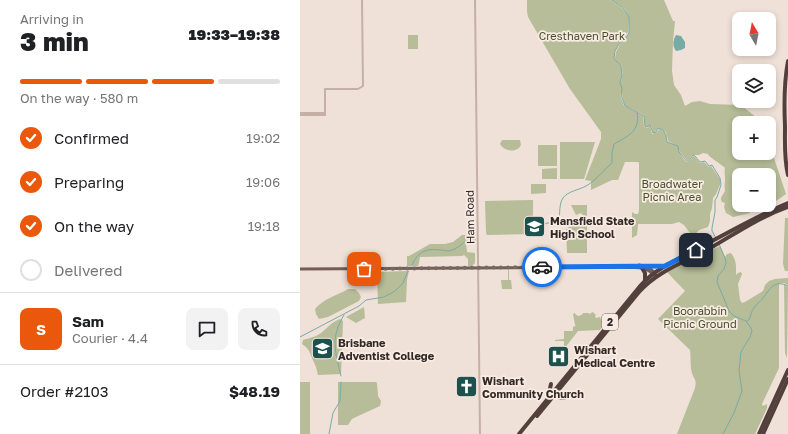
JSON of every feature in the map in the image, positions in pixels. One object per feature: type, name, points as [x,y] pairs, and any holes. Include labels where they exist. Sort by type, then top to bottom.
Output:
[{"type":"highway","points":[[788,60],[784,89],[783,162],[788,175]]},
{"type":"highway","name":"2","points":[[519,434],[645,280],[712,244],[754,218],[788,203]]},
{"type":"highway","name":"2","points":[[522,434],[655,275],[665,266],[712,244]]},
{"type":"highway","points":[[645,280],[644,267],[665,266]]},
{"type":"highway","points":[[759,434],[788,370]]},
{"type":"highway","points":[[763,434],[788,379]]},
{"type":"highway","points":[[548,398],[550,383],[561,383]]},
{"type":"highway","points":[[554,396],[565,398]]},
{"type":"main road","points":[[300,269],[623,266],[644,267],[655,275]]},
{"type":"street","points":[[300,114],[325,114],[325,89],[358,89],[363,86],[362,0]]},
{"type":"street","name":"Ham Road","points":[[475,0],[480,434]]},
{"type":"green space","points":[[527,0],[611,0],[624,10],[629,17],[625,9],[612,0],[664,0],[673,21],[675,21],[672,71],[674,85],[681,95],[685,106],[692,102],[700,101],[710,104],[732,105],[732,108],[745,108],[755,116],[732,116],[732,160],[775,160],[786,194],[776,201],[776,168],[732,168],[732,212],[750,213],[733,217],[726,213],[724,207],[725,203],[722,202],[721,199],[725,191],[725,168],[708,154],[703,153],[699,155],[692,155],[689,160],[687,160],[680,152],[678,146],[679,150],[681,155],[687,162],[690,161],[693,156],[695,157],[700,163],[704,162],[709,167],[711,166],[720,179],[720,185],[713,198],[708,227],[699,230],[688,242],[690,233],[684,225],[679,222],[672,224],[638,224],[637,235],[632,238],[632,212],[638,214],[639,211],[639,163],[625,162],[618,180],[612,180],[591,190],[591,181],[585,180],[601,139],[601,132],[570,89],[528,17]],"holes":[[[629,17],[629,33],[626,38],[620,44],[616,52],[615,58],[617,62],[614,58],[615,51],[628,32]],[[622,90],[625,106],[644,115],[645,126],[647,127],[651,125],[653,133],[658,128],[663,130],[667,134],[668,141],[678,146],[667,142],[663,131],[659,129],[657,132],[652,134],[650,126],[647,128],[644,126],[643,116],[624,106],[621,95]]]},
{"type":"green space","points":[[408,35],[418,35],[418,49],[408,49]]},
{"type":"green space","points":[[502,140],[520,140],[521,145],[517,149],[507,150],[500,144]]},
{"type":"green space","points":[[560,142],[595,142],[584,179],[560,179]]},
{"type":"green space","points":[[538,145],[557,145],[557,166],[538,166]]},
{"type":"green space","points":[[557,168],[557,179],[542,179],[542,169]]},
{"type":"green space","points":[[531,184],[546,184],[546,193],[531,194]]},
{"type":"green space","points":[[533,200],[533,234],[487,235],[485,201]]},
{"type":"green space","points":[[571,205],[587,205],[587,253],[567,253],[566,229],[568,229],[573,221],[583,216],[581,213],[576,215]]},
{"type":"green space","points":[[785,218],[788,218],[788,271],[785,271],[783,264]]},
{"type":"green space","points":[[462,235],[476,236],[476,242],[466,243],[467,252],[475,253],[475,263],[472,266],[468,266],[468,259],[464,255],[420,257],[418,266],[407,266],[407,256],[430,244],[445,244],[453,242]]},
{"type":"green space","name":"Boorabbin Picnic Ground","points":[[720,246],[725,257],[727,254],[731,253],[733,256],[736,264],[736,275],[741,272],[742,274],[738,284],[740,300],[742,303],[763,291],[765,285],[769,281],[788,278],[788,285],[784,283],[779,284],[779,368],[762,404],[763,406],[767,404],[767,408],[755,434],[677,434],[696,383],[691,371],[690,350],[658,319],[685,291],[667,272]]},
{"type":"green space","points":[[509,270],[509,280],[511,280],[512,289],[502,289],[501,280],[508,280]]},
{"type":"green space","points":[[409,271],[406,302],[378,304],[377,272]]},
{"type":"green space","points":[[784,284],[788,287],[787,358],[785,353]]},
{"type":"green space","points":[[348,289],[355,289],[359,293],[361,297],[359,301],[328,317],[319,319],[315,309],[326,300]]},
{"type":"green space","points":[[364,307],[365,318],[356,323],[346,317]]},
{"type":"green space","points":[[593,312],[596,315],[596,318],[600,317],[602,322],[602,327],[600,330],[578,331],[564,349],[564,341],[555,341],[564,339],[564,331],[573,330],[573,327],[576,325],[573,314],[575,313],[579,316],[583,313],[589,314]]},
{"type":"green space","points":[[340,319],[343,321],[341,374],[318,375],[309,351],[302,344],[303,340],[319,334]]},
{"type":"green space","points":[[300,382],[310,382],[310,434],[300,434]]},
{"type":"green space","points":[[338,382],[376,382],[378,396],[381,401],[380,406],[352,419],[348,425],[338,425]]},
{"type":"water","points":[[676,35],[681,36],[685,42],[685,48],[676,51],[673,43]]},
{"type":"waterway","points":[[612,0],[624,9],[629,17],[629,33],[619,44],[615,51],[614,58],[621,65],[621,93],[625,106],[644,116],[645,126],[647,127],[650,125],[653,133],[656,132],[658,128],[663,130],[666,135],[667,142],[678,146],[679,152],[687,161],[689,161],[693,155],[700,162],[705,161],[709,166],[712,165],[720,178],[721,185],[715,200],[715,212],[712,228],[716,238]]},
{"type":"waterway","points":[[533,227],[559,220],[563,198],[571,192],[589,184],[612,163],[614,144],[632,132],[635,128],[638,119],[637,112]]},
{"type":"waterway","points":[[412,265],[417,257],[426,250],[450,251],[465,241],[475,238]]},
{"type":"waterway","points":[[719,244],[726,263],[724,269],[718,276],[717,282],[729,311],[734,316],[746,321],[752,331],[741,352],[739,370],[742,391],[734,413],[723,434]]},
{"type":"waterway","points":[[300,337],[359,306],[366,300],[384,297],[395,291],[403,283],[408,271]]},
{"type":"waterway","points":[[747,321],[749,320],[752,311],[770,288],[776,284],[788,286]]},
{"type":"waterway","points":[[341,376],[335,338],[344,315]]},
{"type":"waterway","points":[[329,434],[333,413],[340,401],[341,382]]},
{"type":"way so far","points":[[364,269],[542,267]]},
{"type":"place","name":"Mansfield State High School","points":[[535,227]]},
{"type":"place","name":"Brisbane Adventist College","points":[[322,349]]},
{"type":"place","name":"Wishart Medical Centre","points":[[558,356]]},
{"type":"place","name":"Wishart Community Church","points":[[466,387]]},
{"type":"route","points":[[542,267],[638,265],[665,266],[696,250]]},
{"type":"park label","name":"Cresthaven Park","points":[[582,36]]},
{"type":"park label","name":"Broadwater Picnic Area","points":[[672,190]]}]
